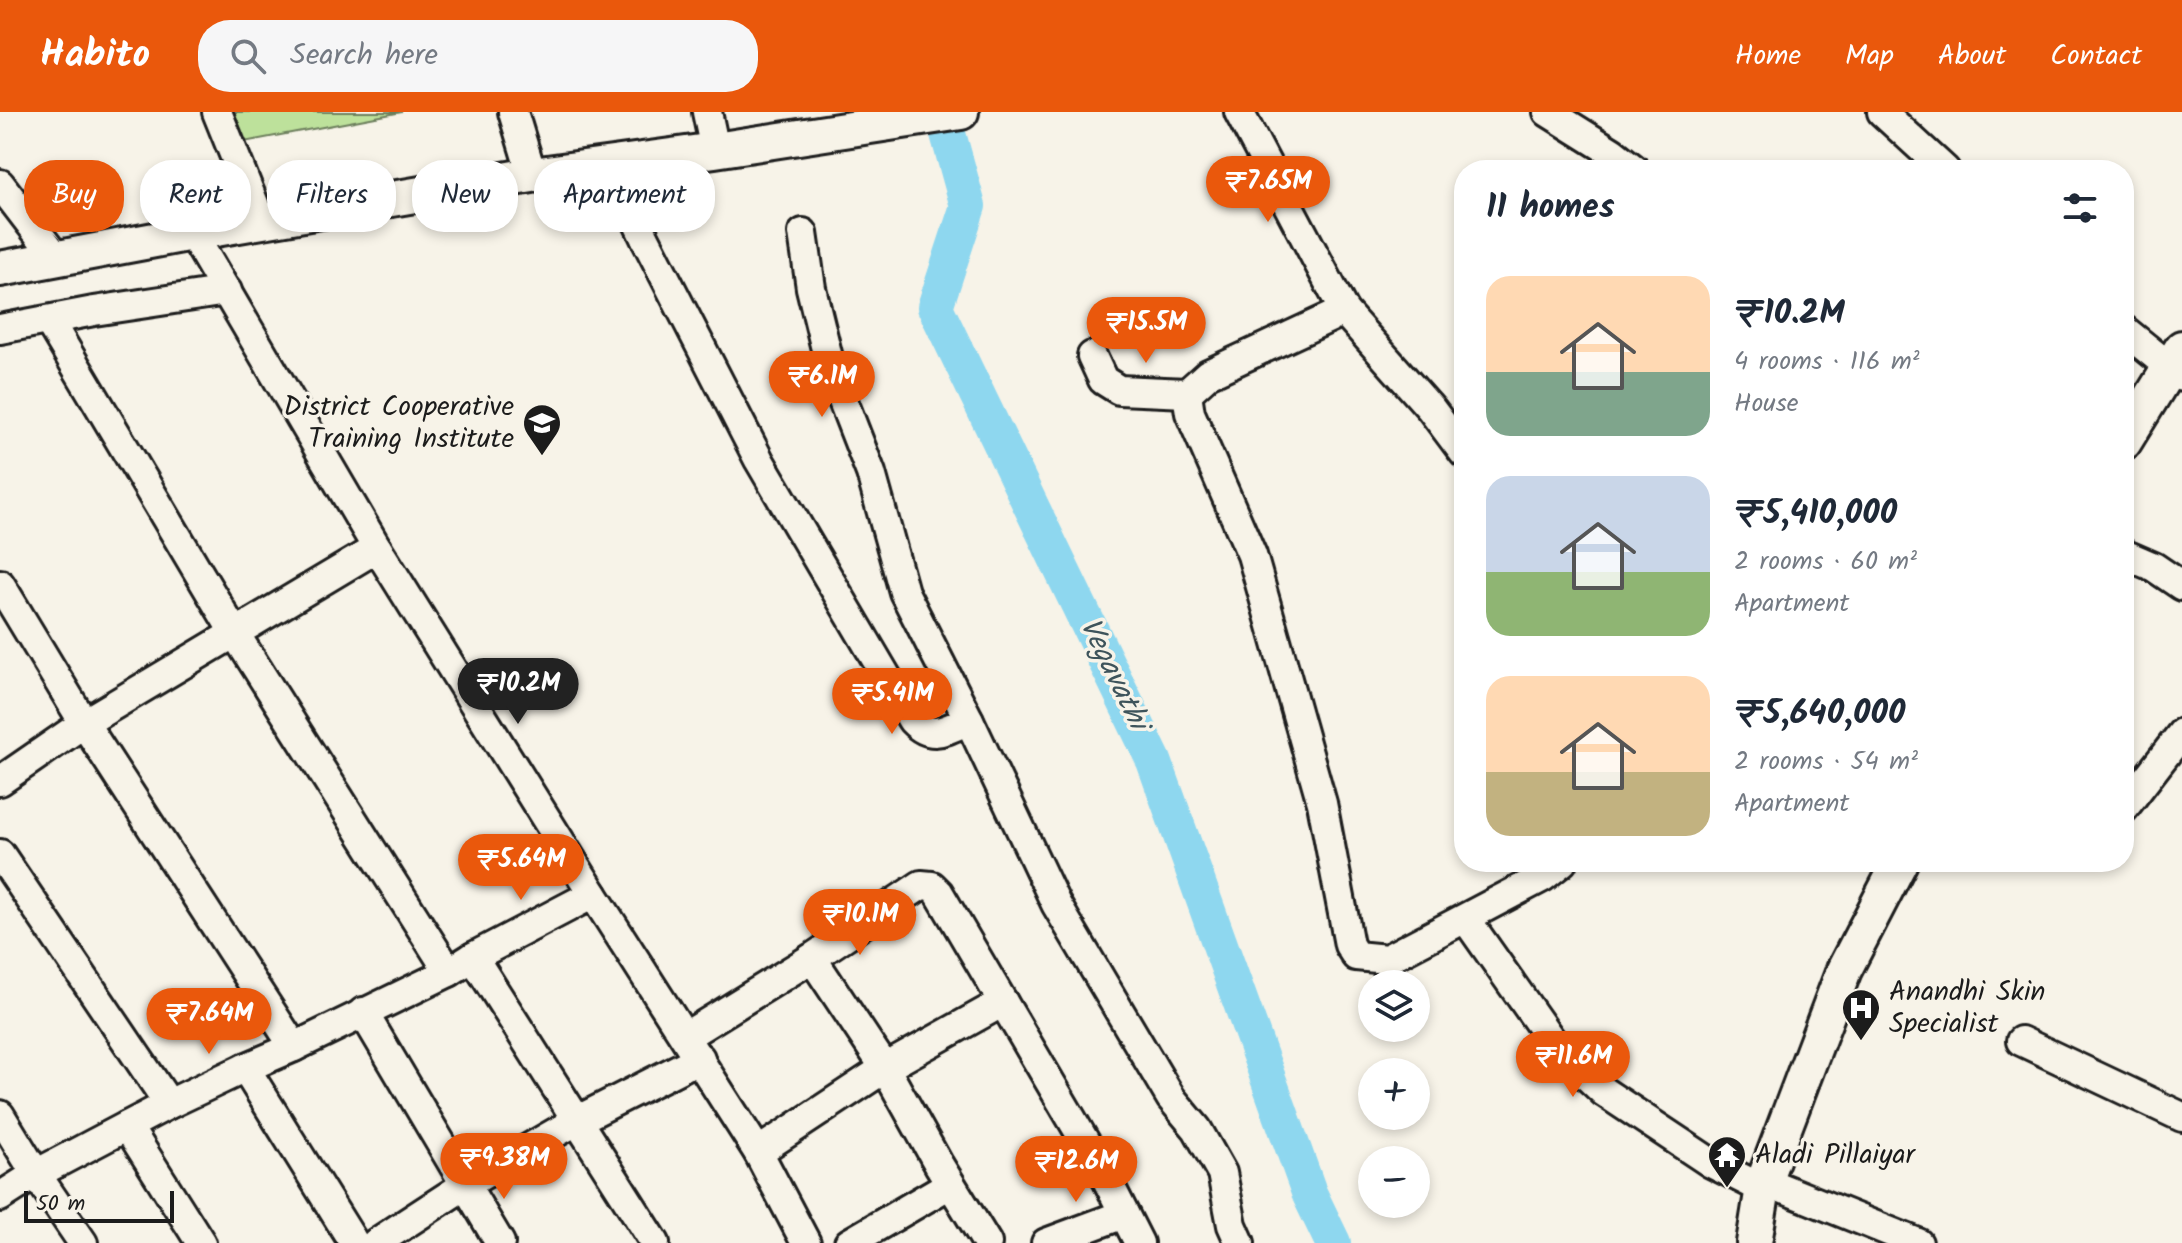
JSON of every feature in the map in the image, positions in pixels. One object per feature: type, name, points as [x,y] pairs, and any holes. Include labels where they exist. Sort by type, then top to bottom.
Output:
[{"type":"main road","points":[[640,160],[961,112]]},
{"type":"main road","points":[[0,269],[532,175]]},
{"type":"main road","points":[[2134,428],[2178,364]]},
{"type":"main road","points":[[1754,1243],[1764,1185],[1844,970],[1895,872]]},
{"type":"street","points":[[217,112],[261,221]]},
{"type":"street","points":[[513,112],[532,175]]},
{"type":"street","points":[[707,112],[715,150]]},
{"type":"street","points":[[1239,112],[1344,311],[1431,409],[1454,440]]},
{"type":"street","points":[[1548,112],[1622,160]]},
{"type":"street","points":[[1882,112],[1934,160]]},
{"type":"street","points":[[0,184],[56,257]]},
{"type":"street","points":[[642,232],[759,460],[912,720],[921,729],[938,733],[969,720]]},
{"type":"street","points":[[192,233],[377,548],[758,1152],[802,1242]]},
{"type":"street","points":[[803,233],[811,288],[831,370],[871,473],[904,592],[1056,904],[1171,1098],[1197,1129],[1222,1173],[1232,1225],[1240,1243]]},
{"type":"street","points":[[0,329],[227,291]]},
{"type":"street","points":[[1092,356],[1103,380],[1119,390],[1187,393],[1208,374],[1344,311]]},
{"type":"street","points":[[49,321],[234,632],[461,964],[576,1121],[655,1243]]},
{"type":"street","points":[[2134,336],[2178,364]]},
{"type":"street","points":[[1187,393],[1190,413],[1252,555],[1322,803],[1349,945],[1356,956],[1387,959],[1549,872]]},
{"type":"street","points":[[0,781],[84,723],[377,548]]},
{"type":"street","points":[[2134,558],[2154,567],[2182,586]]},
{"type":"street","points":[[0,584],[84,723],[294,1047]]},
{"type":"street","points":[[2134,799],[2172,766],[2182,733]]},
{"type":"street","points":[[0,854],[169,1104]]},
{"type":"street","points":[[376,1243],[465,1185],[576,1121],[693,1047],[812,958],[921,885],[932,886],[939,893],[1104,1174],[1139,1243]]},
{"type":"street","points":[[0,1197],[36,1174],[169,1104],[294,1047],[593,894]]},
{"type":"street","points":[[1466,919],[1556,1047],[1604,1092],[1711,1163],[1918,1243]]},
{"type":"street","points":[[812,958],[885,1068],[987,1243]]},
{"type":"street","points":[[758,1152],[885,1068],[1003,1002]]},
{"type":"street","points":[[363,1012],[500,1243]]},
{"type":"street","points":[[2021,1041],[2182,1117]]},
{"type":"street","points":[[245,1068],[354,1243]]},
{"type":"street","points":[[0,1115],[83,1243]]},
{"type":"street","points":[[127,1126],[201,1243]]},
{"type":"street","points":[[849,1243],[950,1184]]},
{"type":"street","points":[[1046,1243],[1124,1214]]},
{"type":"green space","points":[[219,112],[402,112],[244,142]]},
{"type":"waterway","name":"Vegavathi","points":[[942,112],[968,206],[935,307],[1154,761],[1310,1195],[1333,1243]]},
{"type":"place","name":"District Cooperative Training Institute","points":[[542,457]]},
{"type":"place","name":"Anandhi Skin Specialist","points":[[1861,1042]]},
{"type":"place","name":"Aladi Pillaiyar","points":[[1727,1189]]}]
